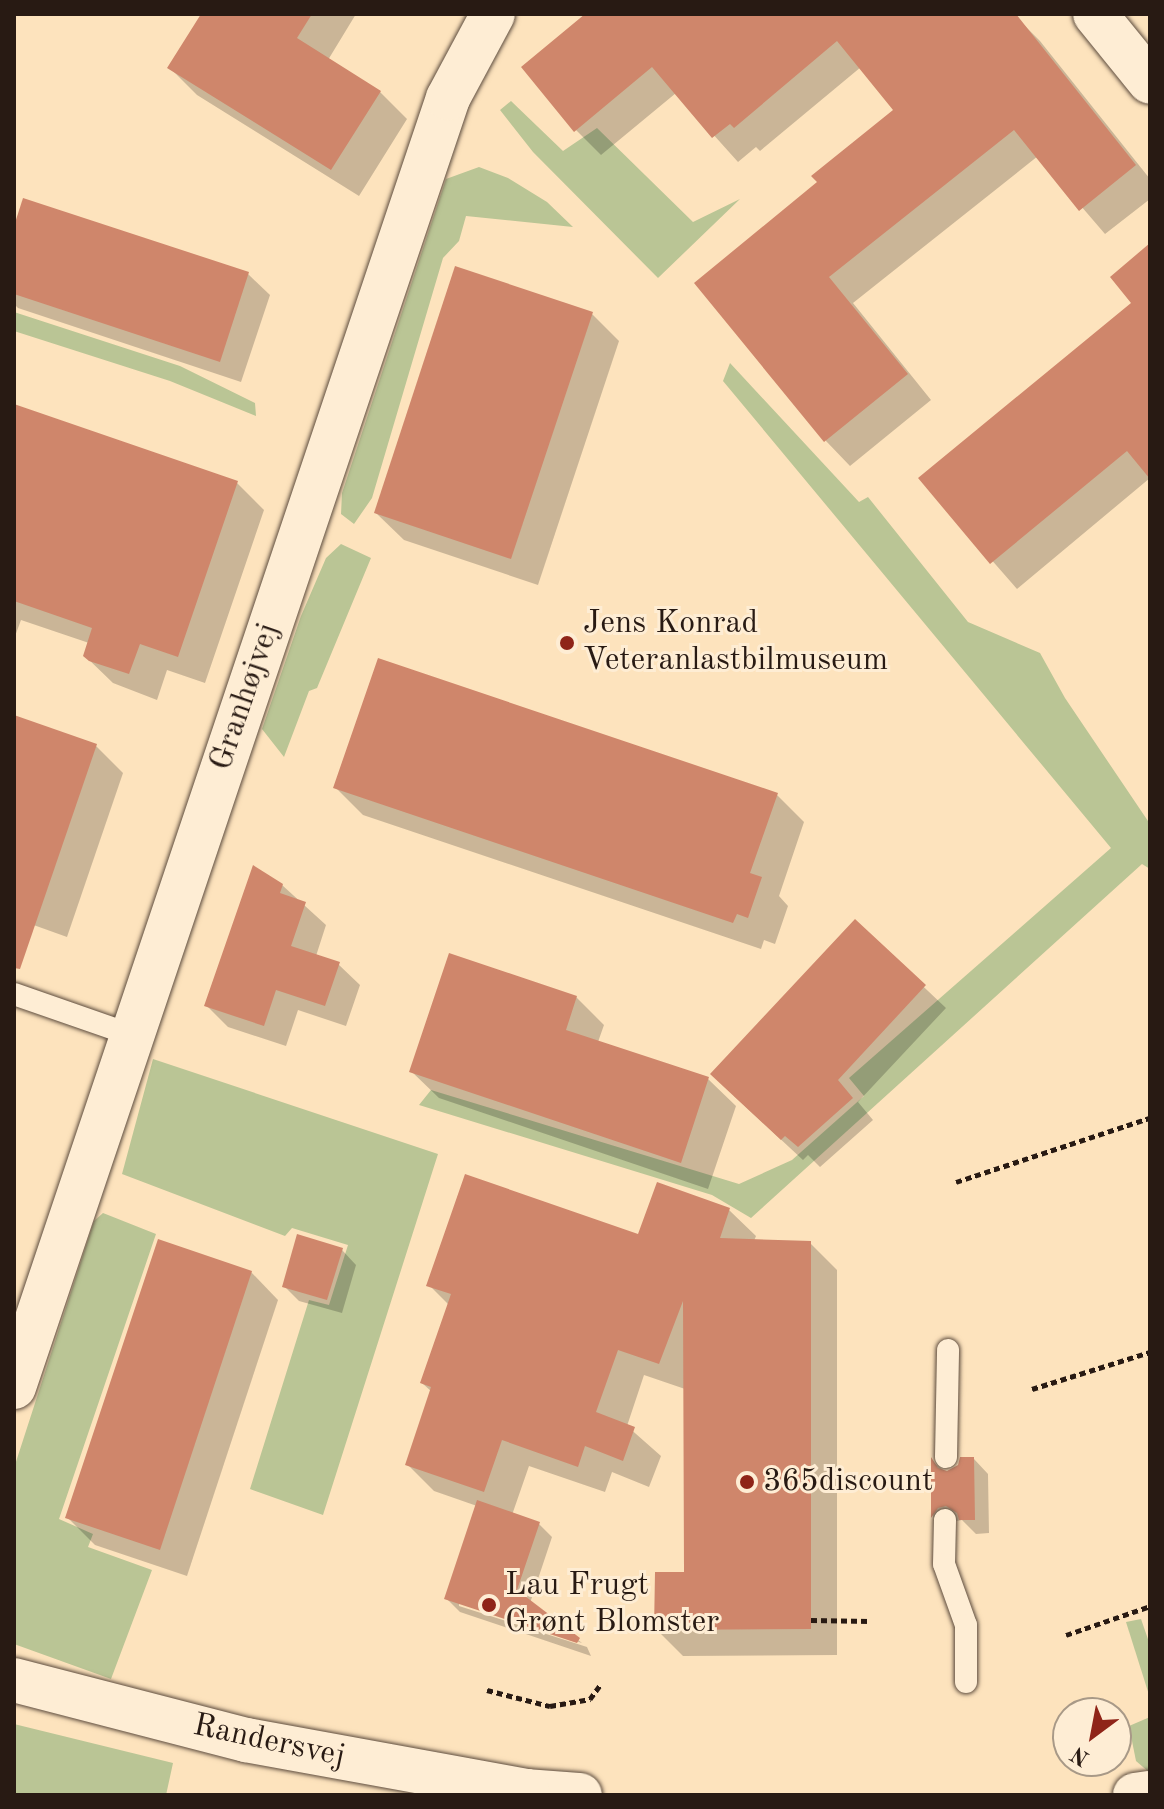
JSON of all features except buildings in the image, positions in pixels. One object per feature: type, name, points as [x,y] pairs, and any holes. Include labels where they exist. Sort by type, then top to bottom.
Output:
[{"type":"street","name":"Granhøjvej","points":[[14,1387],[448,98],[493,14]]},
{"type":"street","points":[[1095,14],[1150,82]]},
{"type":"street","name":"Randersvej","points":[[14,1680],[246,1740],[527,1793],[580,1795]]},
{"type":"street","points":[[1135,1795],[1150,1793]]},
{"type":"lane","points":[[14,994],[132,1035]]},
{"type":"lane","points":[[946,1457],[948,1350]]},
{"type":"lane","points":[[945,1520],[944,1564],[966,1625],[966,1682]]},
{"type":"path","points":[[956,1182],[1150,1118]]},
{"type":"path","points":[[1032,1389],[1150,1352]]},
{"type":"path","points":[[1066,1635],[1150,1606]]},
{"type":"path","points":[[811,1620],[870,1621]]},
{"type":"path","points":[[487,1690],[550,1706],[590,1699],[600,1685]]},
{"type":"green space","points":[[511,101],[563,151],[597,128],[693,222],[740,199],[658,278],[533,152],[500,110]]},
{"type":"green space","points":[[479,167],[508,178],[547,202],[573,227],[466,216],[459,241],[443,258],[372,498],[354,524],[341,514],[342,493],[446,179]]},
{"type":"green space","points":[[14,312],[180,366],[255,403],[256,416],[170,381],[14,331]]},
{"type":"green space","points":[[730,363],[859,502],[868,497],[968,622],[1040,653],[1065,698],[1150,824],[1150,869],[1142,864],[751,1218],[712,1195],[419,1105],[431,1090],[739,1184],[792,1160],[864,1096],[849,1078],[1111,848],[723,381]]},
{"type":"green space","points":[[341,544],[371,558],[317,688],[309,691],[284,757],[262,729],[301,616],[326,558]]},
{"type":"green space","points":[[153,1059],[438,1154],[323,1515],[250,1489],[309,1300],[329,1305],[348,1245],[292,1228],[285,1236],[122,1174]]},
{"type":"green space","points":[[103,1213],[156,1234],[59,1519],[93,1534],[88,1547],[152,1570],[111,1679],[14,1644],[14,1468],[94,1221]]},
{"type":"green space","points":[[1141,1619],[1150,1645],[1150,1698],[1126,1622]]},
{"type":"green space","points":[[1150,1717],[1150,1773],[1136,1761],[1132,1725]]},
{"type":"green space","points":[[14,1724],[173,1763],[166,1795],[14,1795]]},
{"type":"place","name":"Jens Konrad Veteranlastbilmuseum","points":[[567,643]]},
{"type":"place","name":"365discount","points":[[747,1482]]},
{"type":"place","name":"Lau Frugt Grønt Blomster","points":[[489,1605]]}]
